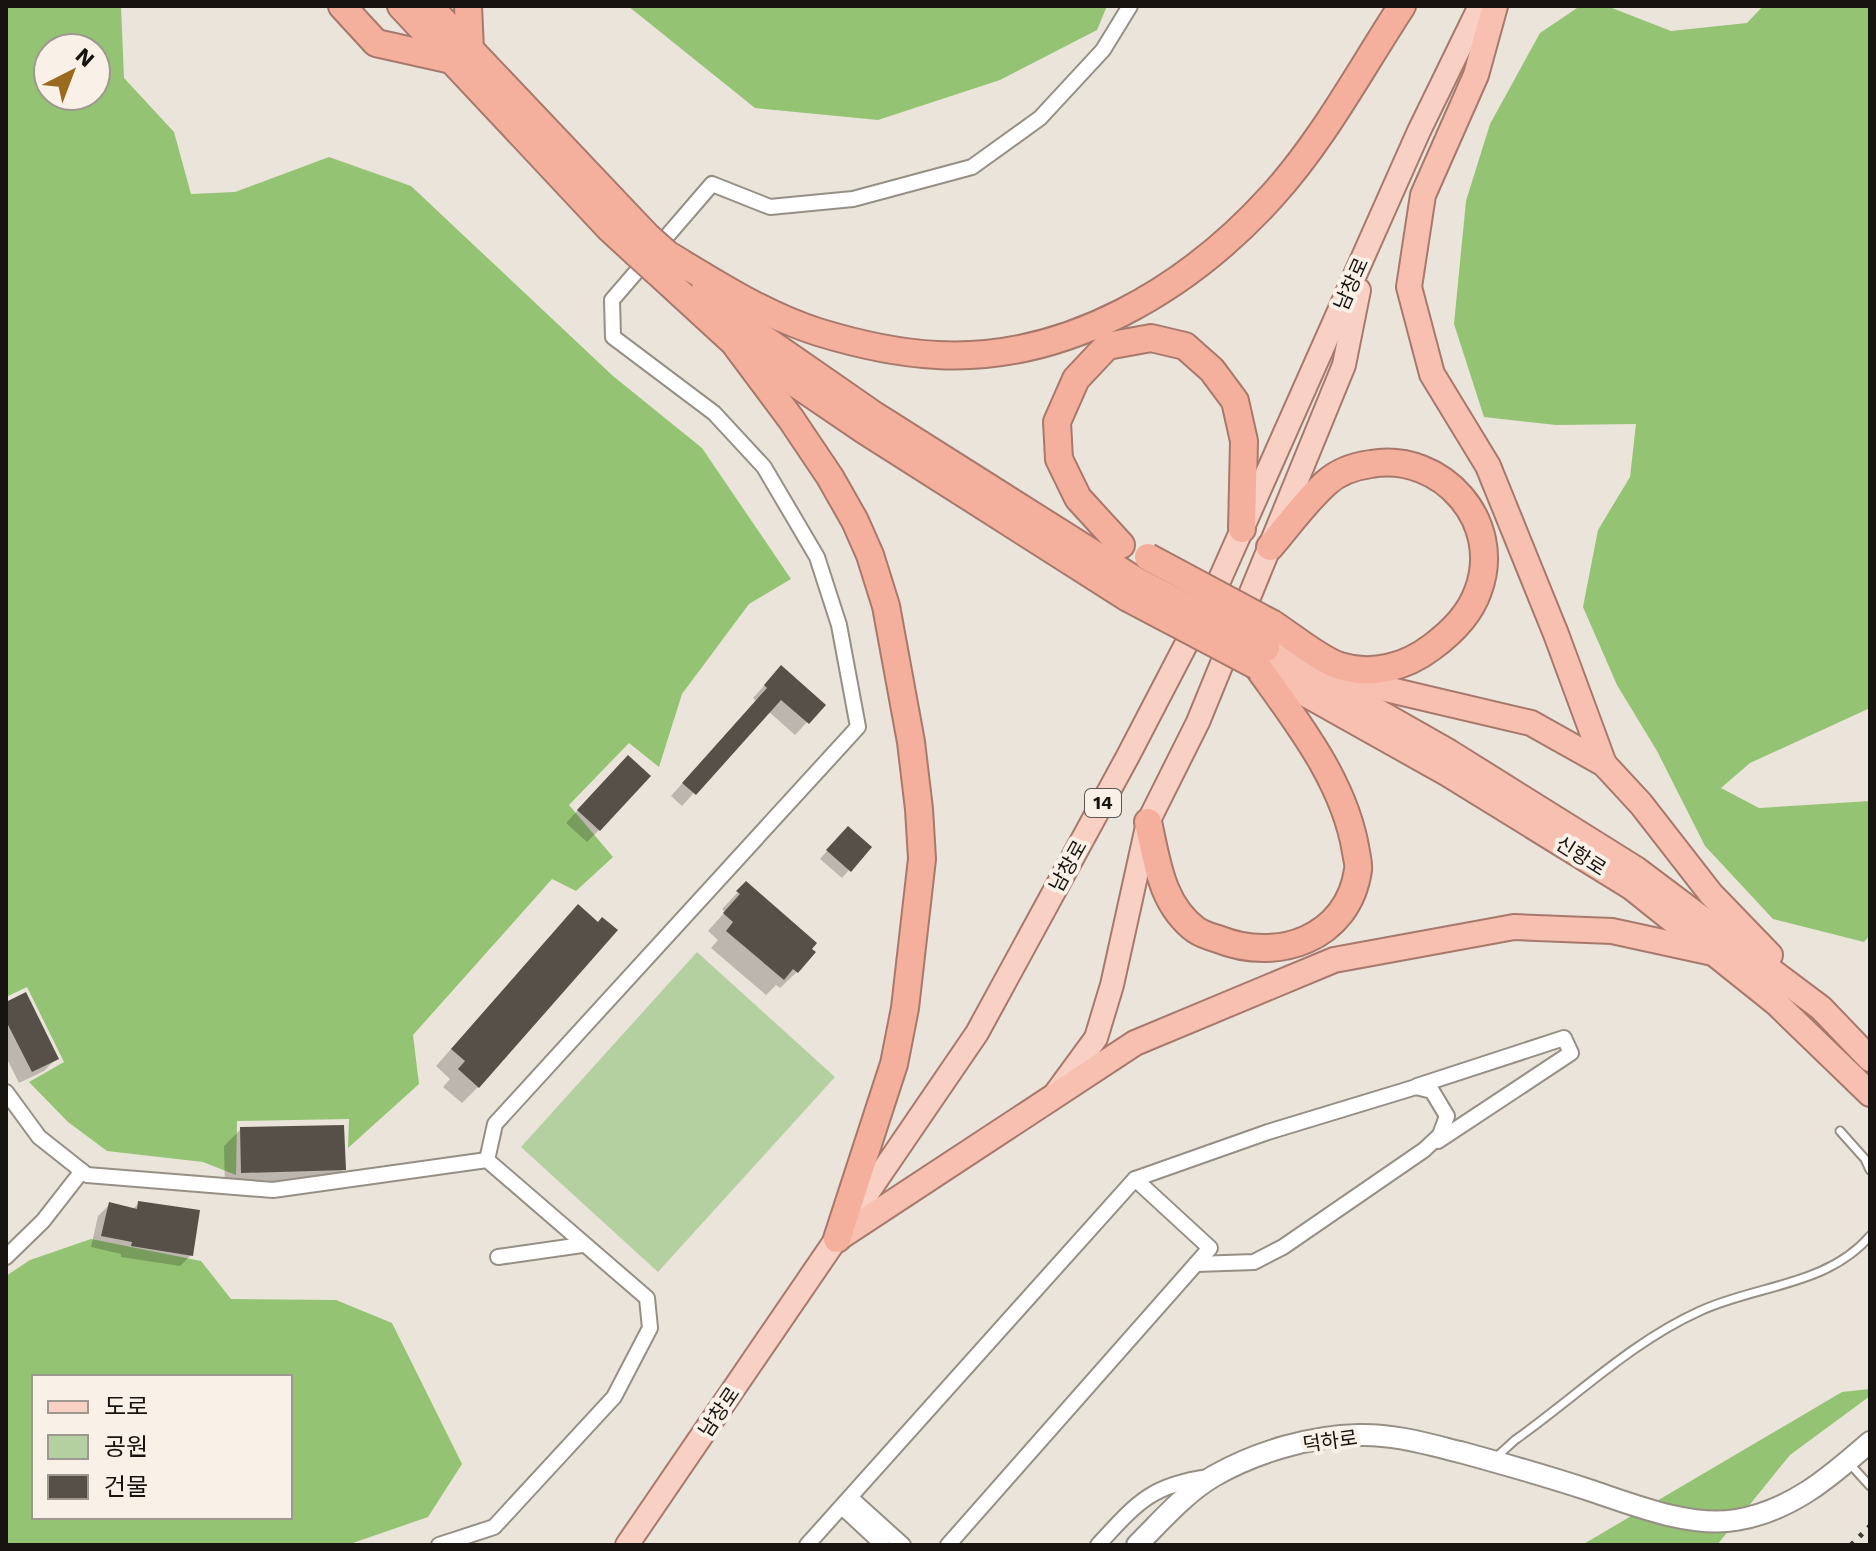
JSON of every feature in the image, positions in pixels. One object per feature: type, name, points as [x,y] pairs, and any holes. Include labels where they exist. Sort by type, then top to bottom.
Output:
[{"type":"highway","points":[[342,6],[376,43],[461,55]]},
{"type":"highway","points":[[401,6],[461,55]]},
{"type":"highway","points":[[429,6],[461,55],[610,229],[747,302],[816,331],[888,350],[939,356],[983,354],[1033,345],[1081,331],[1134,308],[1219,250],[1271,197],[1317,136],[1402,6]]},
{"type":"highway","points":[[461,55],[468,6]]},
{"type":"highway","points":[[1495,6],[1476,75],[1423,195],[1409,287],[1432,374],[1488,466],[1556,634],[1604,764]]},
{"type":"highway","points":[[655,254],[732,340],[830,477],[870,555],[886,606],[916,782],[922,859],[905,1008],[894,1064],[837,1239]]},
{"type":"highway","points":[[655,254],[740,322],[874,415],[1137,579]]},
{"type":"highway","points":[[1137,579],[1121,545],[1078,498],[1059,459],[1057,422],[1076,379],[1107,346],[1151,338],[1185,346],[1212,370],[1235,401],[1244,441],[1242,529]]},
{"type":"highway","points":[[732,340],[877,439],[1265,646],[1338,666],[1386,689],[1531,723],[1604,764],[1641,804],[1711,894],[1821,1008]]},
{"type":"highway","points":[[1270,547],[1328,481],[1356,466],[1388,461],[1411,463],[1443,479],[1469,507],[1481,536],[1484,565],[1478,592],[1465,615],[1444,638],[1419,657],[1391,669],[1338,666]]},
{"type":"highway","points":[[975,480],[1121,545]]},
{"type":"highway","points":[[1148,822],[1166,896],[1196,931],[1236,947],[1274,950],[1319,935],[1346,907],[1359,869],[1353,832],[1335,785],[1292,715],[1265,646]]},
{"type":"highway","name":"신항로","points":[[1265,646],[1448,774],[1631,887],[1776,1003],[1870,1094]]},
{"type":"highway","name":"신항로","points":[[1265,646],[1449,752],[1636,869],[1821,1008],[1870,1059]]},
{"type":"highway","points":[[837,1239],[1135,1043],[1334,960],[1514,927],[1612,931],[1713,953]]},
{"type":"main road","name":"남창로","points":[[627,1545],[977,1033],[1219,581],[1419,131],[1480,6]]},
{"type":"main road","points":[[1052,1098],[1096,1038],[1118,960],[1148,822],[1198,722],[1344,365],[1367,249]]},
{"type":"main road","name":"덕하로","points":[[1137,1545],[1185,1498],[1213,1477],[1256,1457],[1295,1445],[1359,1435],[1410,1439],[1550,1477],[1648,1510],[1705,1520],[1735,1520],[1776,1508],[1806,1494],[1847,1462]]},
{"type":"main road","points":[[1847,1462],[1870,1442]]},
{"type":"street","points":[[487,1160],[495,1124],[858,727],[839,625],[817,557],[764,467],[754,456],[714,413],[613,337],[612,300],[712,184],[770,207],[853,199],[972,167],[1040,118],[1103,50],[1130,6]]},
{"type":"street","points":[[807,1545],[1135,1179],[1268,1132],[1564,1038],[1571,1053],[1283,1247],[1254,1262],[1196,1264]]},
{"type":"street","points":[[1416,1087],[1432,1091],[1447,1116],[1440,1135],[1424,1150]]},
{"type":"street","points":[[6,1092],[39,1137],[87,1175],[273,1190],[487,1160],[647,1298],[650,1328],[614,1397],[494,1527],[439,1545]]},
{"type":"street","points":[[6,1257],[43,1221],[82,1171]]},
{"type":"street","points":[[948,1545],[1210,1248],[1135,1179]]},
{"type":"street","points":[[498,1257],[582,1245]]},
{"type":"street","points":[[1098,1545],[1139,1501],[1161,1488],[1186,1480],[1213,1477]]},
{"type":"street","points":[[846,1502],[883,1545]]},
{"type":"street","points":[[846,1502],[903,1545]]},
{"type":"lane","points":[[1840,1131],[1865,1159],[1870,1170]]},
{"type":"lane","points":[[1492,1461],[1515,1440],[1664,1330],[1700,1310],[1818,1274],[1870,1236]]},
{"type":"lane","points":[[1847,1462],[1870,1486]]},
{"type":"green space","points":[[6,6],[121,6],[124,78],[174,132],[191,194],[235,192],[329,157],[411,186],[613,376],[702,448],[791,579],[749,604],[682,694],[659,767],[629,743],[569,805],[613,857],[576,891],[552,879],[413,1035],[419,1084],[348,1148],[349,1119],[237,1121],[236,1175],[203,1162],[107,1151],[68,1122],[29,1082],[64,1062],[27,987],[6,997]]},
{"type":"green space","points":[[628,6],[1107,6],[1097,30],[1000,80],[878,120],[755,108]]},
{"type":"green space","points":[[1580,6],[1607,6],[1671,31],[1747,23],[1763,6],[1870,6],[1870,708],[1750,763],[1721,788],[1759,808],[1870,801],[1870,935],[1864,942],[1773,919],[1705,846],[1657,751],[1617,685],[1583,607],[1598,530],[1630,477],[1636,424],[1556,425],[1484,417],[1454,324],[1466,201],[1490,124],[1540,33]]},
{"type":"green space","points":[[697,952],[835,1077],[658,1272],[521,1147]]},
{"type":"green space","points":[[91,1239],[201,1261],[231,1299],[336,1300],[392,1323],[462,1464],[428,1517],[347,1545],[6,1545],[6,1276],[30,1260]]},
{"type":"green space","points":[[1870,1389],[1870,1396],[1790,1455],[1717,1545],[1582,1545],[1842,1392]]},
{"type":"building","points":[[781,665],[826,705],[809,724],[781,700],[696,795],[682,783],[767,688],[764,685]]},
{"type":"building","points":[[628,755],[651,776],[600,831],[577,810]]},
{"type":"building","points":[[848,826],[872,847],[851,872],[826,850]]},
{"type":"building","points":[[746,881],[817,943],[812,949],[816,952],[798,973],[793,969],[784,980],[726,931],[733,922],[723,913],[740,894],[736,891]]},
{"type":"building","points":[[578,904],[598,922],[602,917],[618,930],[479,1088],[458,1069],[465,1061],[451,1049]]},
{"type":"building","points":[[26,992],[59,1059],[32,1072],[6,1021],[6,1002]]},
{"type":"building","points":[[344,1125],[346,1170],[241,1173],[240,1127]]},
{"type":"building","points":[[138,1201],[200,1210],[193,1256],[131,1246],[132,1242],[101,1236],[109,1202],[137,1209]]},
{"type":"railway","points":[[1851,1545],[1870,1526]]}]
